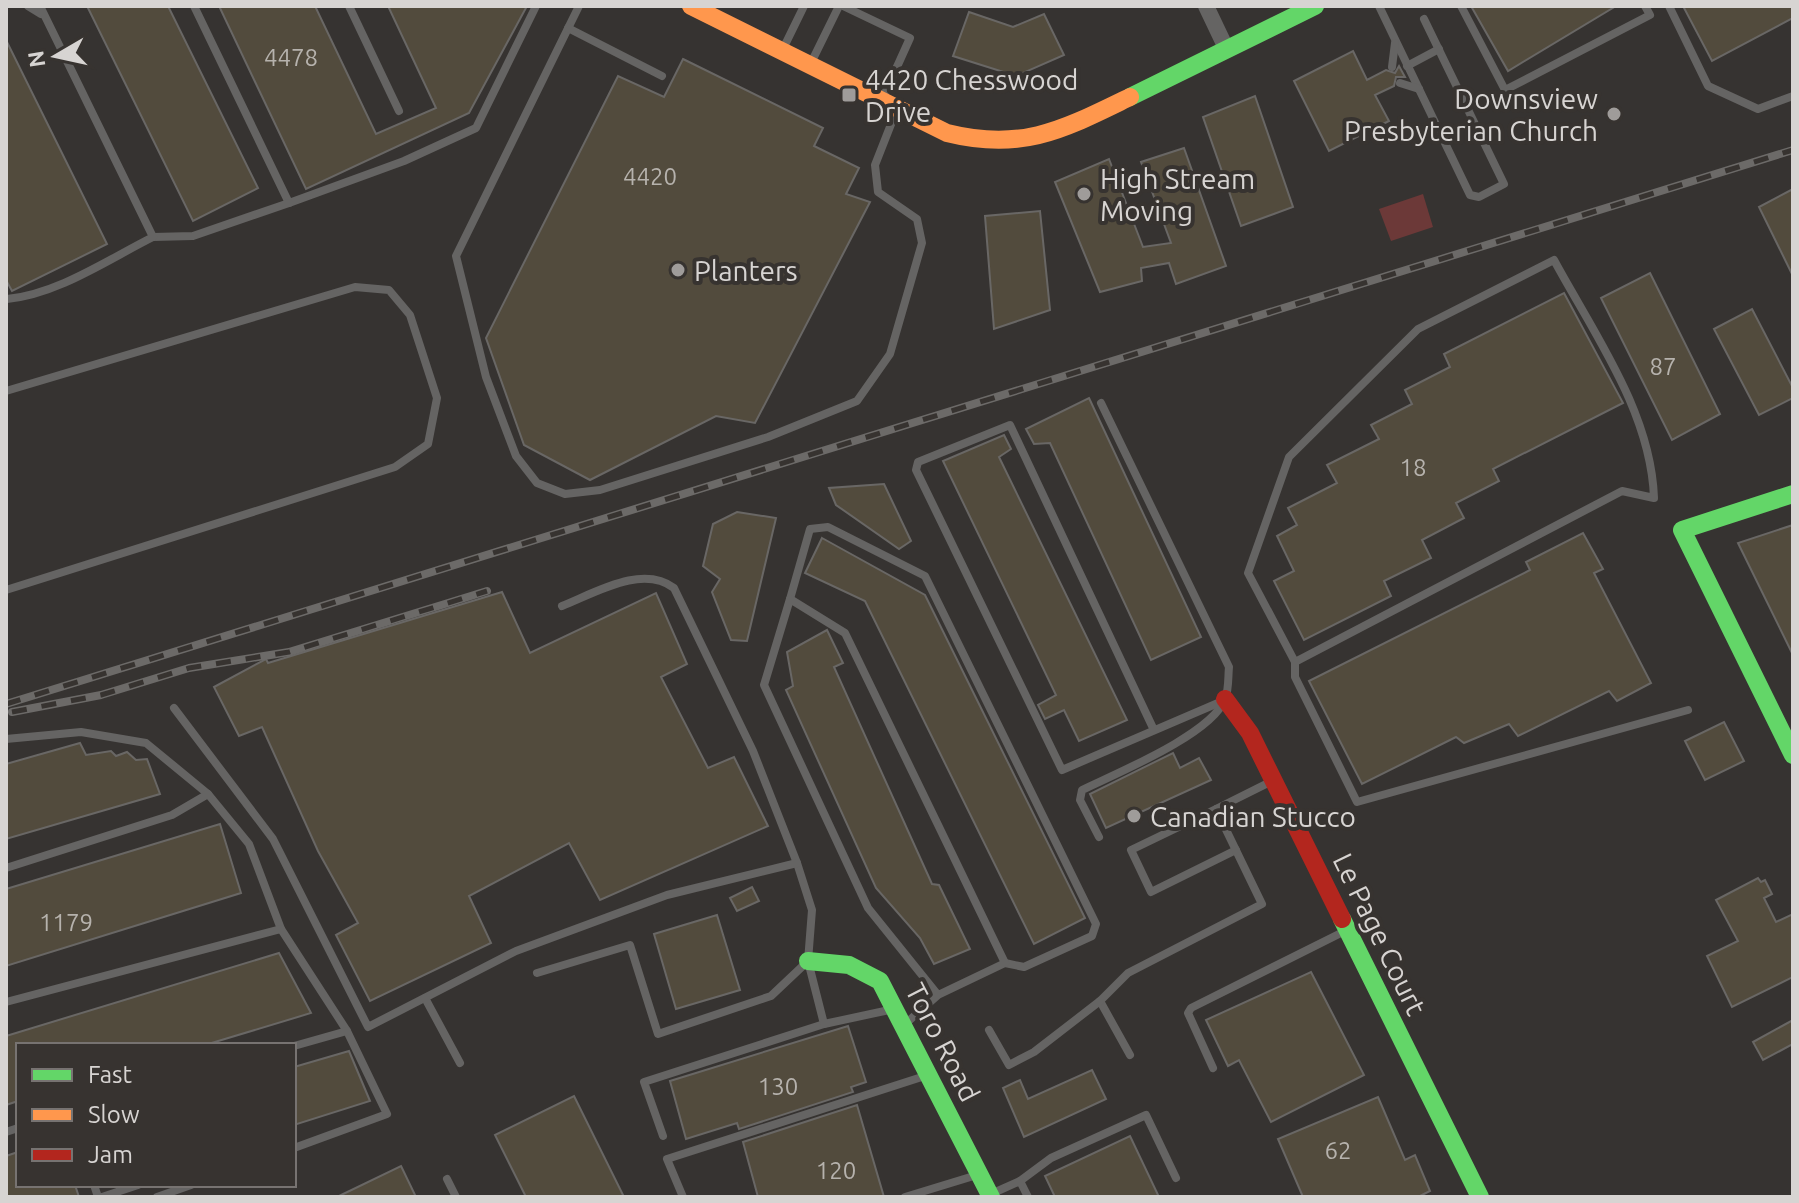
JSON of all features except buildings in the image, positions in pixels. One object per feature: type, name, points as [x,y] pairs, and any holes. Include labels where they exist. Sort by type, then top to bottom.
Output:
[{"type":"street","points":[[691,6],[947,133],[984,143],[1017,143],[1058,132],[1315,6]]},
{"type":"street","points":[[1206,6],[1226,48]]},
{"type":"street","points":[[1793,494],[1682,530],[1793,755]]},
{"type":"street","name":"Le Page Court","points":[[1225,699],[1250,733],[1480,1197]]},
{"type":"street","name":"Toro Road","points":[[808,961],[849,965],[880,981],[990,1196]]},
{"type":"lane","points":[[28,6],[40,10],[153,237]]},
{"type":"lane","points":[[194,6],[289,203]]},
{"type":"lane","points":[[349,6],[399,111]]},
{"type":"lane","points":[[7,299],[23,297],[67,281],[153,237],[193,236],[404,161],[476,128],[536,6]]},
{"type":"lane","points":[[579,6],[456,256],[486,377],[516,456],[537,483],[565,494],[600,490],[768,437],[857,401],[890,354],[922,243],[917,219],[878,192],[875,165],[889,105],[910,38],[841,6],[810,66]]},
{"type":"lane","points":[[782,52],[804,6]]},
{"type":"lane","points":[[1379,6],[1470,195],[1479,197],[1501,188],[1502,179],[1424,19]]},
{"type":"lane","points":[[1461,6],[1505,90],[1650,15],[1645,6]]},
{"type":"lane","points":[[1669,6],[1708,86],[1758,109],[1793,96]]},
{"type":"lane","points":[[568,28],[662,76]]},
{"type":"lane","points":[[1392,67],[1395,43]]},
{"type":"lane","points":[[1407,66],[1439,49]]},
{"type":"lane","points":[[1400,83],[1419,89]]},
{"type":"lane","points":[[1295,662],[1622,491],[1654,498],[1653,475],[1637,414],[1554,260],[1418,329],[1289,457],[1248,573],[1295,662],[1295,677],[1357,802],[1688,710]]},
{"type":"lane","points":[[6,391],[355,287],[389,290],[410,315],[437,398],[428,444],[395,467],[6,590]]},
{"type":"lane","points":[[1099,837],[1080,800],[1082,790],[1157,754],[1204,724],[1225,699],[1229,667],[1101,403]]},
{"type":"lane","points":[[1153,728],[1010,425],[918,462],[916,470],[1062,770],[1225,699]]},
{"type":"lane","points":[[663,1136],[644,1082],[824,1024],[899,1017],[1005,963],[1024,967],[1092,936],[1096,924],[925,576],[828,527],[810,529],[764,685],[868,908],[938,995]]},
{"type":"lane","points":[[562,606],[645,577],[661,579],[674,588],[753,751],[797,863],[812,910],[808,961],[824,1024]]},
{"type":"lane","points":[[790,599],[845,633],[1005,963]]},
{"type":"lane","points":[[174,708],[273,839],[368,1027],[516,951],[618,913],[731,877],[797,863]]},
{"type":"lane","points":[[6,739],[81,732],[146,743],[208,794],[249,844],[281,929],[347,1031],[387,1114],[296,1147]]},
{"type":"lane","points":[[1236,850],[1151,892],[1131,850],[1273,781]]},
{"type":"lane","points":[[6,868],[172,815],[208,794]]},
{"type":"lane","points":[[989,1030],[1009,1065],[1034,1052],[1100,1001],[1128,973],[1262,904],[1216,809]]},
{"type":"lane","points":[[6,1002],[281,929]]},
{"type":"lane","points":[[1213,1068],[1188,1013],[1191,1008],[1346,930]]},
{"type":"lane","points":[[537,973],[630,945],[658,1034],[771,996],[808,961]]},
{"type":"lane","points":[[425,998],[460,1063]]},
{"type":"lane","points":[[1100,1001],[1130,1055]]},
{"type":"lane","points":[[296,1045],[347,1031]]},
{"type":"lane","points":[[683,1197],[667,1159],[929,1075]]},
{"type":"lane","points":[[990,1196],[1020,1181],[1051,1158],[1146,1115],[1176,1178]]},
{"type":"lane","points":[[905,1197],[981,1174]]},
{"type":"lane","points":[[447,1179],[456,1197]]},
{"type":"lane","points":[[1020,1181],[1028,1197]]},
{"type":"lane","points":[[100,1197],[132,1187]]},
{"type":"lane","points":[[157,1197],[185,1187]]},
{"type":"shaded area","points":[[1423,194],[1433,227],[1391,241],[1379,209]]},
{"type":"railway","points":[[6,704],[1793,150]]},
{"type":"railway","points":[[12,712],[101,695],[189,668],[289,652],[487,591]]},
{"type":"traffic: fast","points":[[1130,97],[1315,6]]},
{"type":"traffic: fast","points":[[1793,494],[1682,530],[1793,755]]},
{"type":"traffic: fast","points":[[1342,919],[1480,1197]]},
{"type":"traffic: fast","points":[[808,961],[849,965],[880,981],[991,1197]]},
{"type":"traffic: slow","points":[[691,6],[947,133],[998,140],[1042,134],[1084,119],[1130,97]]},
{"type":"traffic: jam","points":[[1225,699],[1250,733],[1342,919]]},
{"type":"place","name":"4420 Chesswood Drive","points":[[849,95]]},
{"type":"place","name":"Downsview Presbyterian Church","points":[[1614,114]]},
{"type":"place","name":"High Stream Moving","points":[[1084,194]]},
{"type":"place","name":"Planters","points":[[678,270]]},
{"type":"place","name":"Canadian Stucco","points":[[1134,816]]}]
